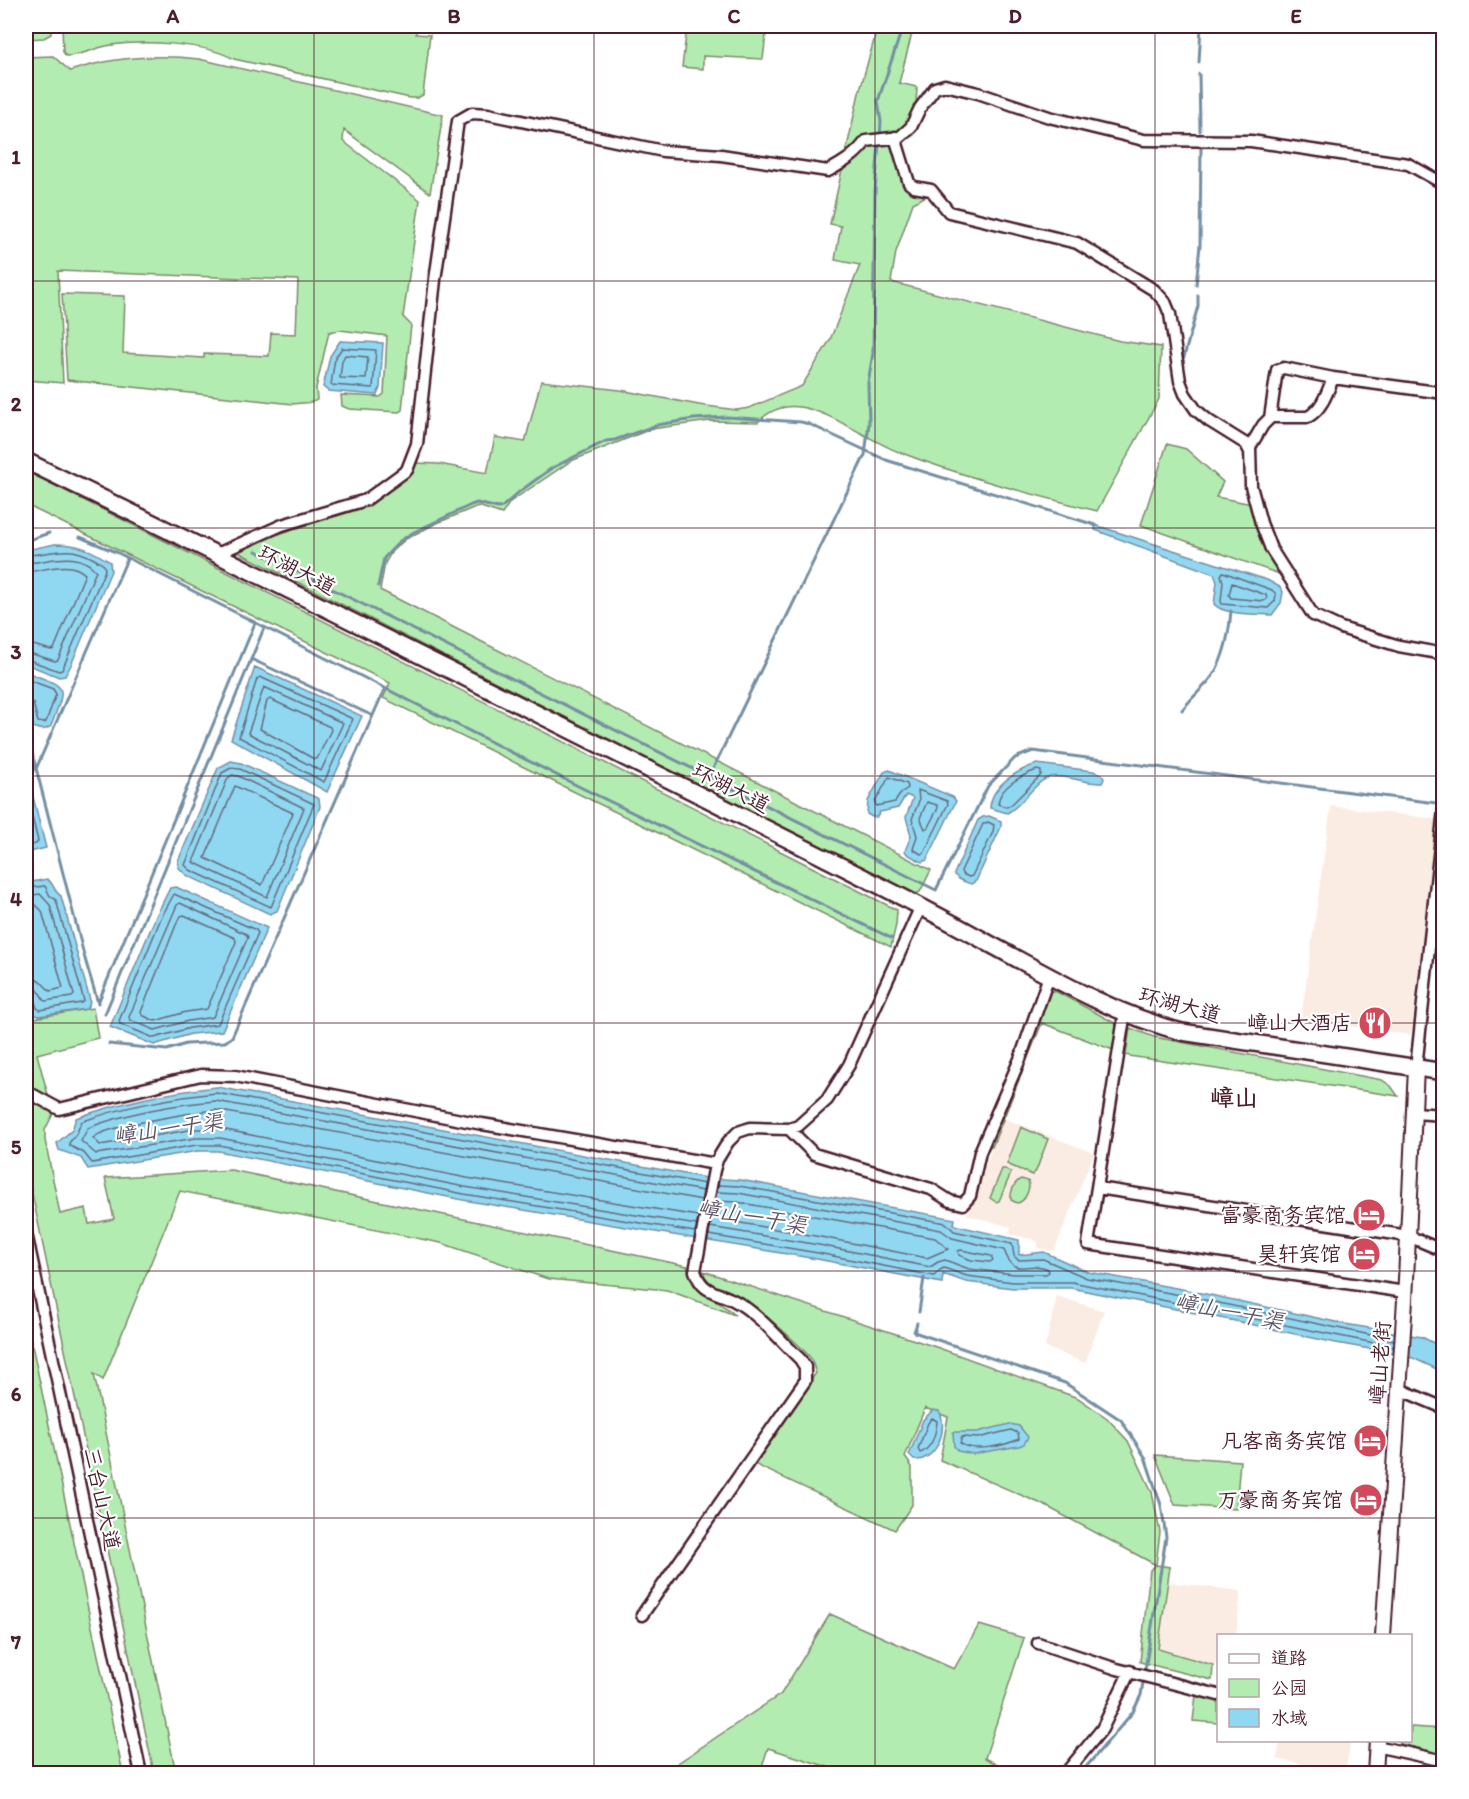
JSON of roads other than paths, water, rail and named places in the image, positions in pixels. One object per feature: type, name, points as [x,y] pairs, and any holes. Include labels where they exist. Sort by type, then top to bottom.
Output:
[{"type":"main road","name":"环湖大道","points":[[26,461],[921,906],[1049,976],[1145,1021],[1182,1032],[1443,1072]]},
{"type":"street","points":[[217,554],[282,525],[366,500],[407,470],[417,444],[435,280],[458,121],[472,113],[488,114],[663,151],[721,155],[828,171],[841,165],[858,152],[866,141],[900,137],[911,127],[920,108],[935,88],[945,85],[978,93],[1070,123],[1144,140],[1251,141],[1408,164],[1443,184]]},
{"type":"street","points":[[895,137],[909,183],[914,187],[931,190],[949,212],[1077,243],[1154,290],[1165,302],[1170,314],[1180,381],[1185,394],[1196,410],[1246,444],[1250,452]]},
{"type":"street","points":[[1443,393],[1333,378],[1284,368],[1277,370],[1270,418],[1250,447],[1250,452],[1251,486],[1271,549],[1313,615],[1341,628],[1399,646],[1443,654]]},
{"type":"street","points":[[1270,418],[1308,417],[1313,414],[1322,405],[1333,378]]},
{"type":"street","points":[[1416,1068],[1443,811]]},
{"type":"street","points":[[642,1615],[805,1382],[805,1367],[800,1359],[749,1310],[705,1288],[698,1282],[695,1270],[715,1167],[728,1142],[738,1132],[750,1128],[789,1129],[809,1118],[827,1100],[839,1083],[921,906]]},
{"type":"street","points":[[789,1129],[813,1154],[931,1189],[950,1201],[963,1204],[970,1196],[980,1152],[1020,1059],[1049,976]]},
{"type":"street","points":[[1125,1012],[1089,1244],[1405,1296]]},
{"type":"street","name":"嶂山老街","points":[[1383,1634],[1400,1383],[1416,1068]]},
{"type":"street","points":[[26,1091],[59,1108],[201,1075],[235,1076],[715,1167]]},
{"type":"street","points":[[1414,1113],[1443,1115]]},
{"type":"street","points":[[1098,1188],[1408,1236],[1443,1251]]},
{"type":"street","name":"三台山大道","points":[[26,1233],[141,1773]]},
{"type":"street","points":[[1400,1383],[1443,1408]]},
{"type":"street","points":[[1038,1643],[1217,1695]]},
{"type":"street","points":[[1065,1773],[1102,1729],[1140,1674]]},
{"type":"street","points":[[1375,1773],[1376,1743],[1443,1761]]},
{"type":"water","points":[[340,341],[383,343],[380,388],[377,395],[328,391],[323,387],[330,356]]},
{"type":"water","points":[[1095,525],[1267,580],[1280,587],[1283,592],[1281,603],[1272,615],[1241,613],[1218,608],[1214,604],[1217,582],[1214,574],[1095,530]]},
{"type":"water","points":[[55,544],[77,546],[90,551],[110,562],[111,571],[71,665],[65,676],[59,677],[26,664],[26,550]]},
{"type":"water","points":[[255,667],[362,716],[327,792],[231,739]]},
{"type":"water","points":[[26,672],[50,681],[60,689],[60,702],[51,726],[47,729],[33,727],[26,695]]},
{"type":"water","points":[[231,761],[241,763],[319,799],[320,807],[277,911],[270,914],[186,875],[179,868],[178,861],[218,768]]},
{"type":"water","points":[[1037,764],[1093,771],[1102,774],[1104,779],[1102,783],[1096,783],[1050,777],[1039,783],[1013,810],[1007,813],[990,808],[995,792],[1000,786],[1014,774]]},
{"type":"water","points":[[26,769],[46,848],[26,853]]},
{"type":"water","points":[[889,770],[953,797],[956,801],[927,860],[922,862],[905,851],[911,836],[906,817],[913,798],[906,795],[898,808],[880,812],[877,817],[867,814],[868,801],[884,772]]},
{"type":"water","points":[[989,816],[1001,821],[1001,827],[976,881],[971,884],[954,874],[978,820]]},
{"type":"water","points":[[47,879],[61,896],[90,1000],[86,1009],[39,1016],[33,1014],[26,988],[26,883]]},
{"type":"water","points":[[176,887],[267,928],[222,1031],[191,1034],[154,1045],[110,1027],[156,916],[170,888]]},
{"type":"water","name":"嶂山一干渠","points":[[217,1087],[706,1178],[740,1180],[955,1219],[954,1225],[1019,1240],[1019,1255],[1044,1252],[1088,1272],[1187,1290],[1345,1324],[1422,1337],[1443,1348],[1443,1372],[1413,1358],[1387,1352],[1071,1288],[1013,1288],[966,1282],[943,1274],[942,1283],[817,1259],[463,1200],[218,1151],[198,1151],[88,1169],[81,1158],[59,1150],[57,1143],[72,1130],[76,1118],[145,1098]]},
{"type":"water","points":[[933,1410],[939,1411],[942,1418],[938,1443],[929,1456],[914,1460],[909,1455],[923,1420]]},
{"type":"water","points":[[1010,1424],[1019,1426],[1028,1437],[1024,1444],[973,1454],[958,1451],[954,1446],[953,1432],[977,1432]]},
{"type":"waterway","points":[[880,136],[878,101],[903,26]]},
{"type":"waterway","points":[[1199,62],[1201,26]]},
{"type":"waterway","points":[[1199,74],[1200,131]]},
{"type":"waterway","points":[[709,777],[865,455],[869,423],[868,383],[873,353],[875,191],[879,143]]},
{"type":"waterway","points":[[1196,285],[1200,245],[1201,146]]},
{"type":"waterway","points":[[1184,357],[1198,306],[1198,295]]},
{"type":"waterway","points":[[378,586],[384,558],[400,541],[414,532],[477,503],[502,507],[552,468],[606,441],[657,425],[694,419],[727,417],[809,424],[886,460],[1095,525]]},
{"type":"waterway","points":[[26,541],[49,533]]},
{"type":"waterway","points":[[80,537],[118,553],[580,787],[891,938]]},
{"type":"waterway","points":[[256,551],[936,890],[988,786],[1015,758],[1033,751],[1444,804]]},
{"type":"waterway","points":[[36,769],[127,559]]},
{"type":"waterway","points":[[1182,710],[1208,682],[1222,658],[1231,611]]},
{"type":"waterway","points":[[26,729],[98,1003],[255,623]]},
{"type":"waterway","points":[[105,1014],[264,628]]},
{"type":"waterway","points":[[251,659],[371,715]]},
{"type":"waterway","points":[[109,1044],[167,1050],[186,1044],[225,1042],[232,1037],[385,688]]},
{"type":"waterway","points":[[919,1312],[924,1278]]},
{"type":"waterway","points":[[917,1323],[914,1332],[1065,1383],[1121,1420],[1145,1457],[1161,1505],[1166,1537],[1141,1695],[1133,1712],[1080,1774]]},
{"type":"place","name":"嶂山大酒店","points":[[1375,1023]]},
{"type":"place","name":"富豪商务宾馆","points":[[1369,1215]]},
{"type":"place","name":"昊轩宾馆","points":[[1364,1254]]},
{"type":"place","name":"凡客商务宾馆","points":[[1370,1441]]},
{"type":"place","name":"万豪商务宾馆","points":[[1366,1500]]},
{"type":"district","name":"嶂山","points":[[1234,1098]]}]
